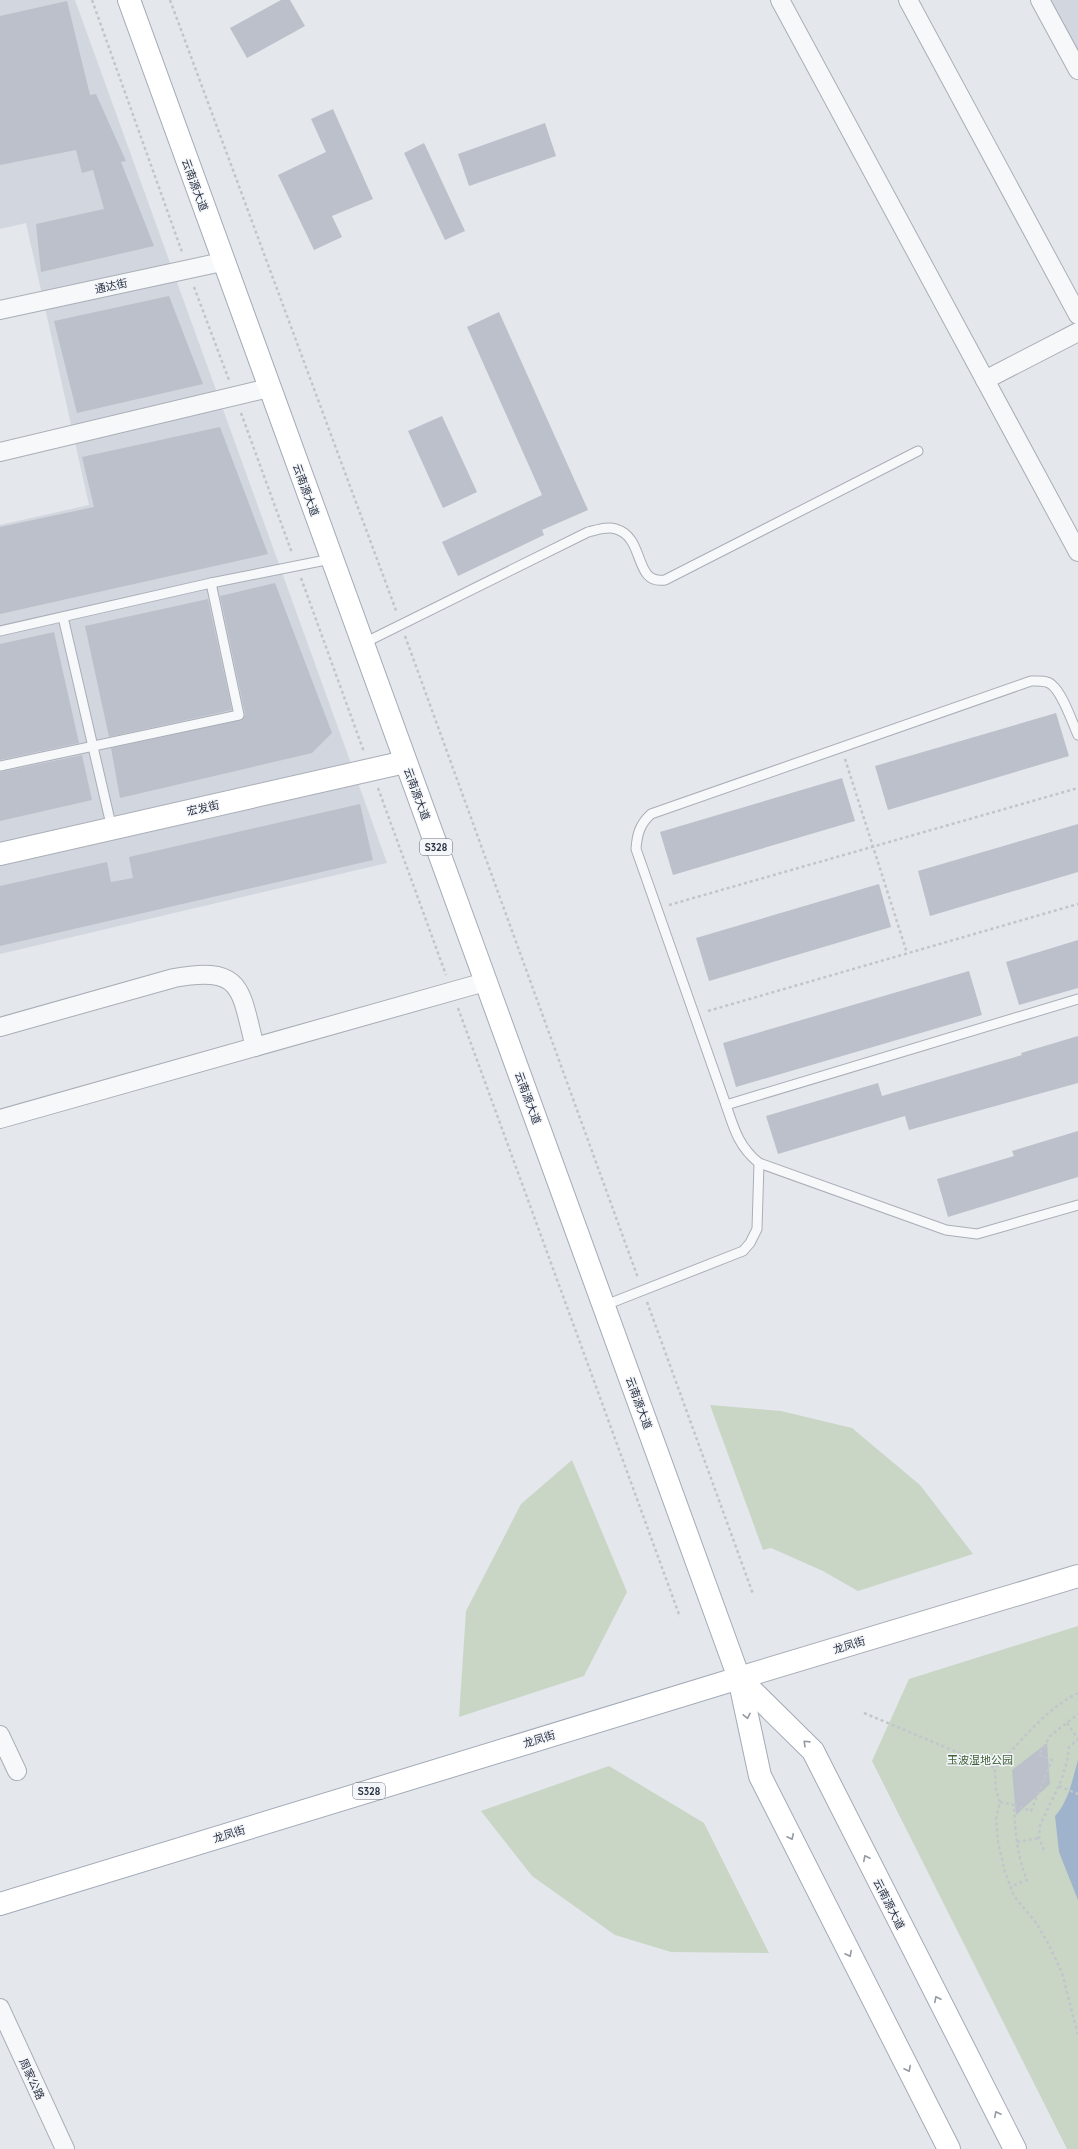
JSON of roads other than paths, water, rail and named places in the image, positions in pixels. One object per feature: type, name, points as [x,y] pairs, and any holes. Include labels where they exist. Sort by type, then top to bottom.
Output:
[{"type":"main road","name":"云南源大道","points":[[129,0],[222,262],[739,1678],[760,1776],[949,2149]]},
{"type":"main road","name":"宏发街","points":[[0,854],[405,762]]},
{"type":"main road","name":"龙凤街","points":[[0,1904],[1078,1576]]},
{"type":"main road","name":"云南源大道","points":[[739,1678],[813,1751],[1015,2149]]},
{"type":"street","points":[[780,0],[1078,552]]},
{"type":"street","points":[[908,0],[1078,315]]},
{"type":"street","points":[[1040,0],[1078,70]]},
{"type":"street","name":"通达街","points":[[0,310],[222,262]]},
{"type":"street","points":[[985,380],[1078,332]]},
{"type":"street","points":[[0,452],[269,388]]},
{"type":"street","points":[[0,1027],[174,978],[195,974],[212,974],[228,979],[238,989],[255,1047]]},
{"type":"street","points":[[0,1119],[485,982]]},
{"type":"street","points":[[0,1735],[17,1771]]},
{"type":"street","name":"周家公路","points":[[0,2008],[65,2149]]},
{"type":"lane","points":[[362,644],[588,532],[600,529],[615,528],[626,534],[636,549],[647,576],[652,580],[665,580],[918,451]]},
{"type":"lane","points":[[0,631],[211,583],[297,567],[331,558]]},
{"type":"lane","points":[[0,766],[239,715],[211,583]]},
{"type":"lane","points":[[64,617],[112,829]]},
{"type":"lane","points":[[1078,735],[1058,692],[1051,684],[1041,681],[1022,684],[651,814],[644,820],[637,834],[636,849],[655,909],[737,1138],[748,1155],[759,1163],[946,1230],[964,1233],[977,1234],[994,1230],[1078,1205]]},
{"type":"lane","points":[[726,1105],[1078,999]]},
{"type":"lane","points":[[603,1306],[743,1252],[750,1243],[757,1229],[759,1163]]},
{"type":"water","points":[[1078,1760],[1078,1900],[1059,1852],[1055,1816],[1064,1804],[1067,1797]]},
{"type":"park label","name":"玉波湿地公园","points":[[980,1760]]}]
